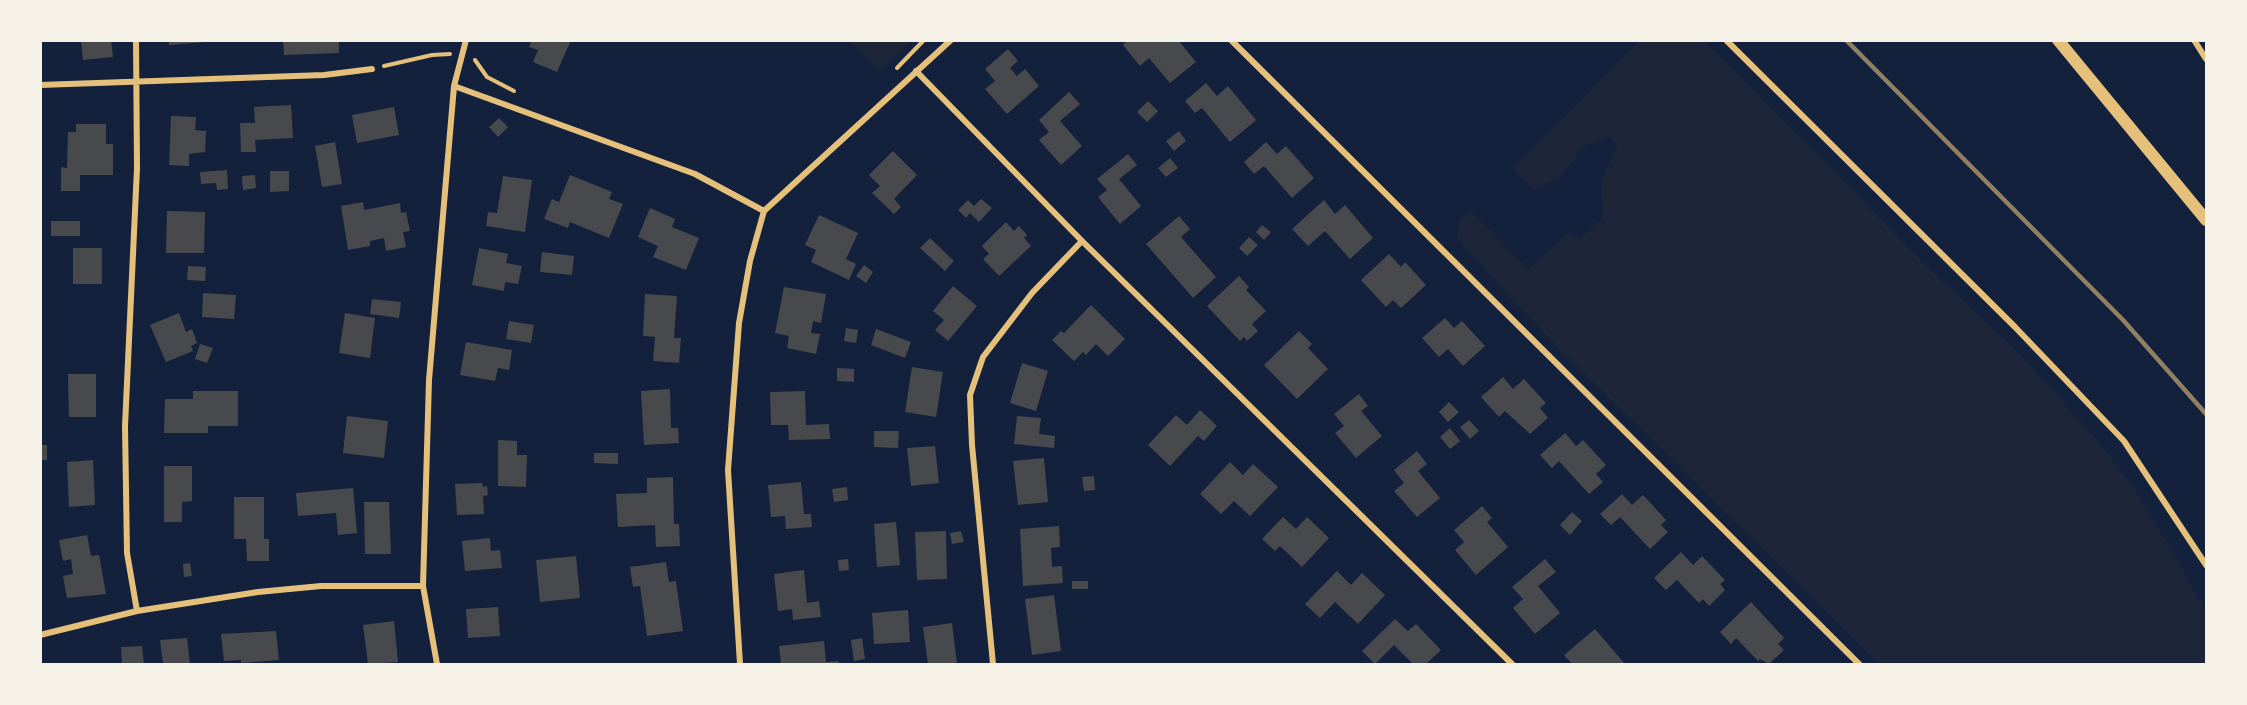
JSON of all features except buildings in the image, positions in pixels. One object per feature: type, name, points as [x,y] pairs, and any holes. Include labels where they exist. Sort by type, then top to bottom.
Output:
[{"type":"main road","points":[[2058,40],[2206,220]]},
{"type":"street","points":[[136,40],[136,168],[125,426],[127,553],[137,611]]},
{"type":"street","points":[[437,664],[423,586],[429,380],[454,87],[466,40]]},
{"type":"street","points":[[740,664],[728,470],[739,322],[750,261],[764,211],[951,40]]},
{"type":"street","points":[[1231,40],[1859,664]]},
{"type":"street","points":[[1726,40],[2015,327],[2124,441],[2206,565]]},
{"type":"street","points":[[2194,40],[2206,59]]},
{"type":"street","points":[[40,85],[324,75],[372,69]]},
{"type":"street","points":[[916,71],[1082,241],[1512,664]]},
{"type":"street","points":[[454,87],[695,174],[764,211]]},
{"type":"street","points":[[993,664],[972,445],[970,395],[983,357],[1032,293],[1082,241]]},
{"type":"street","points":[[40,635],[137,611],[258,592],[321,586],[423,586]]},
{"type":"path","points":[[892,74],[924,40]]},
{"type":"shaded area","points":[[850,41],[910,41],[880,70]]},
{"type":"shaded area","points":[[1639,41],[1705,41],[1931,270],[2021,355],[2097,440],[2132,485],[2166,540],[2206,611],[2206,664],[1879,664],[1560,350],[1508,295],[1457,238],[1460,220],[1471,211],[1528,269],[1568,233],[1580,238],[1603,218],[1601,182],[1617,146],[1610,136],[1584,146],[1560,178],[1534,191],[1513,169]]},
{"type":"railway","points":[[1846,40],[2123,320],[2206,414]]}]
